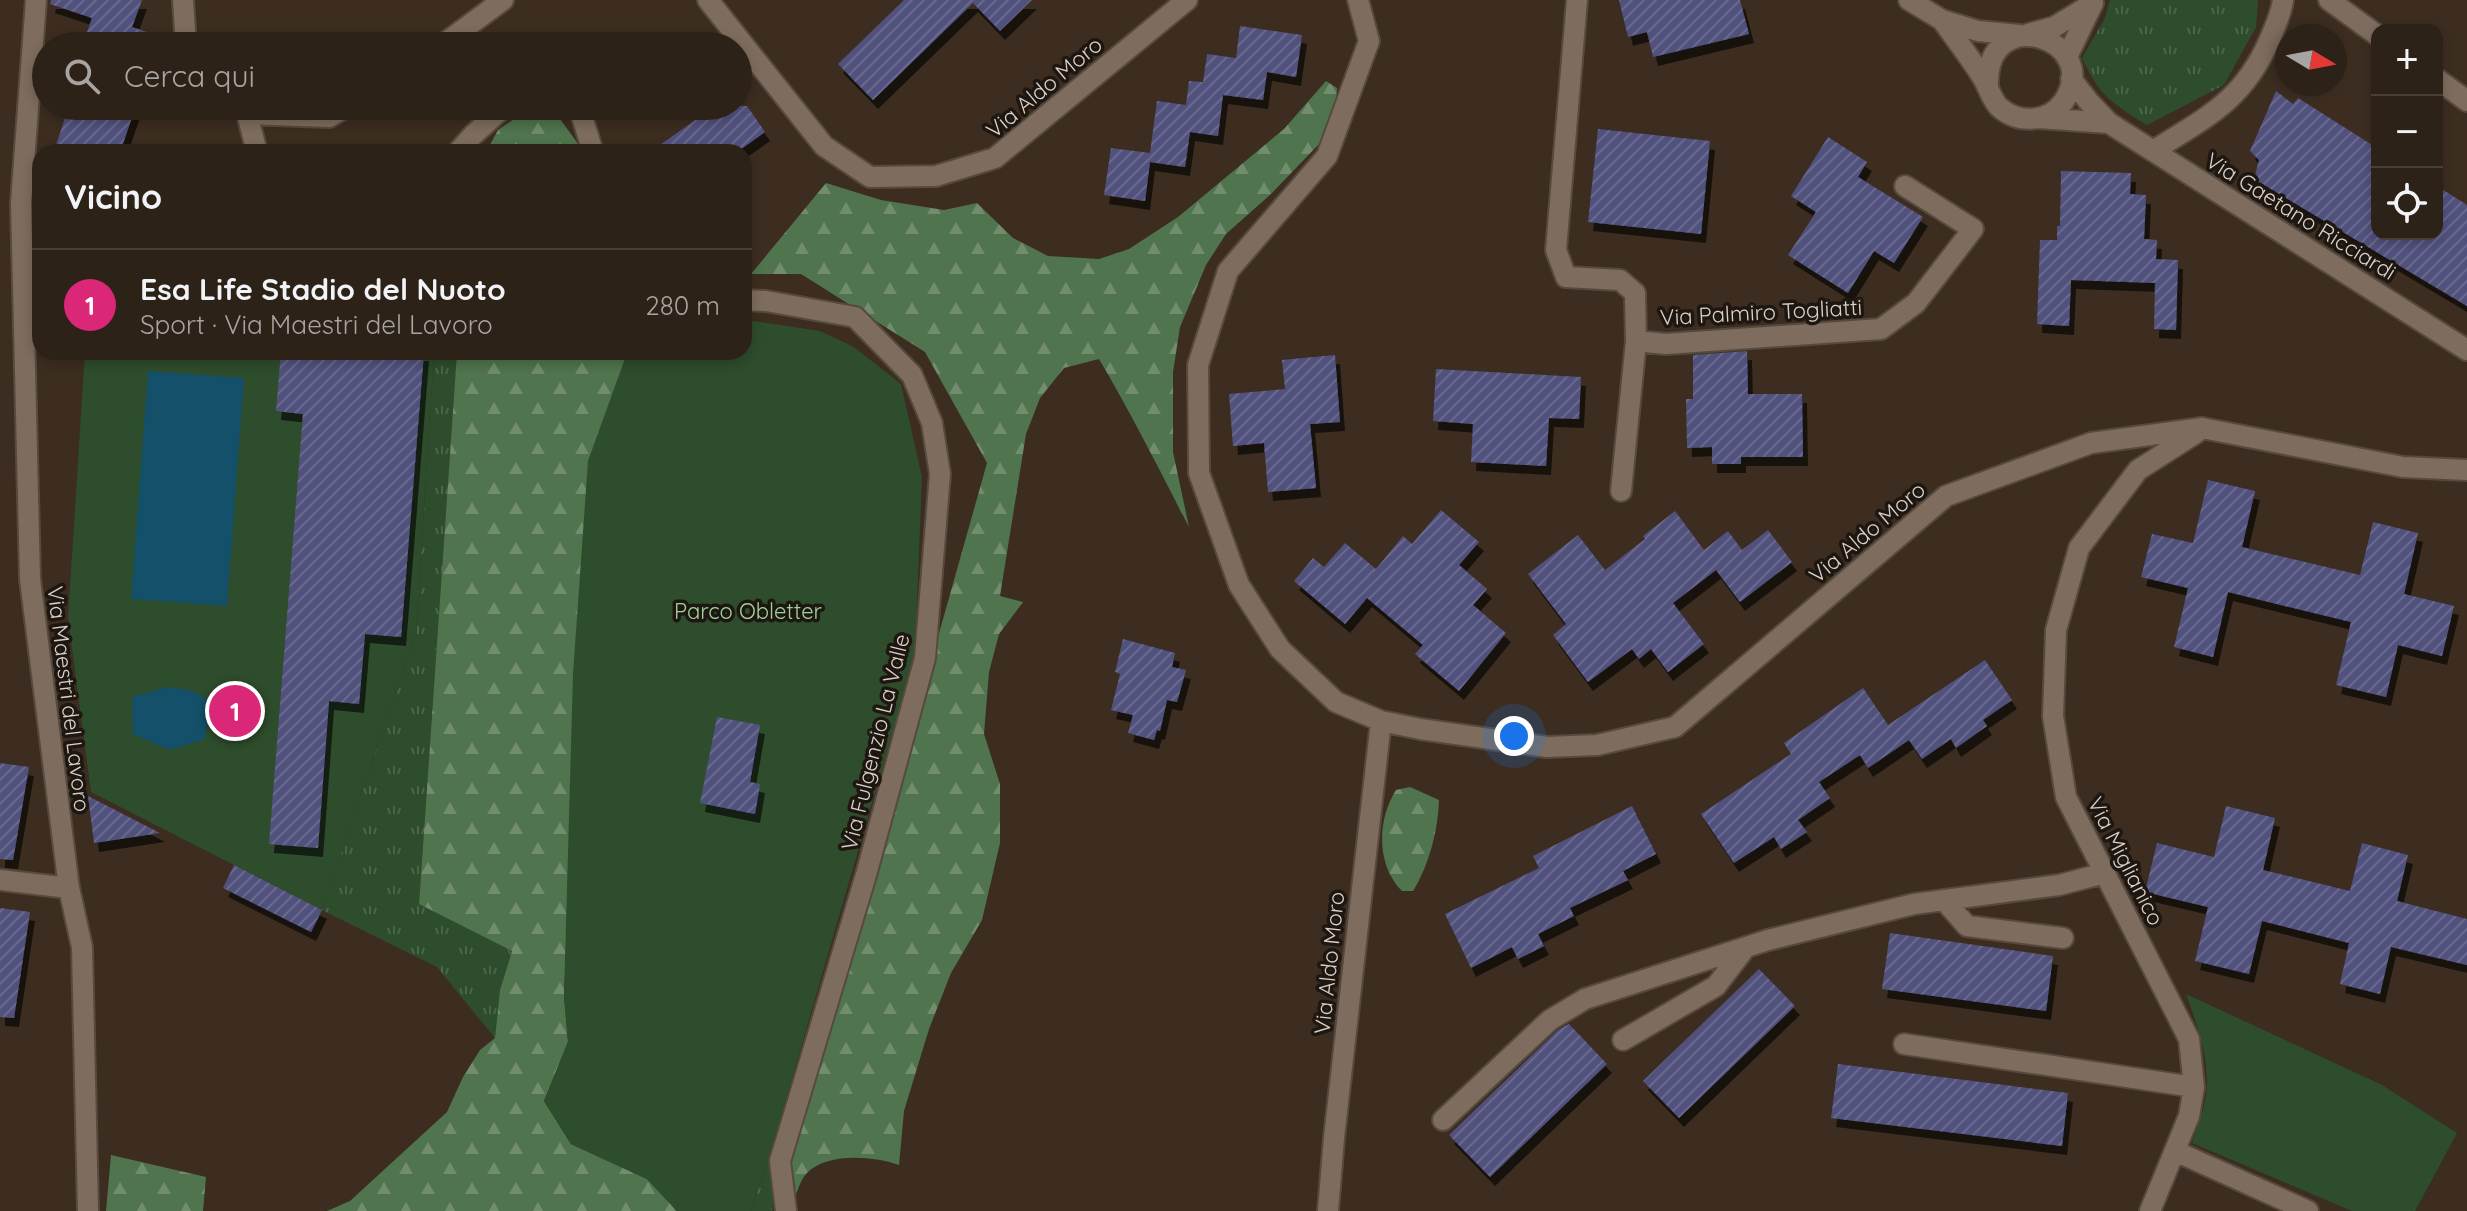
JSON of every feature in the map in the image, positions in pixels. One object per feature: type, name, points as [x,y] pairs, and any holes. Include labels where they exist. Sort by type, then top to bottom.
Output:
[{"type":"street","name":"Via Maestri del Lavoro","points":[[34,32],[36,0]]},
{"type":"street","points":[[183,0],[185,32]]},
{"type":"street","points":[[460,32],[503,0]]},
{"type":"street","name":"Via Aldo Moro","points":[[708,0],[733,32]]},
{"type":"street","name":"Via Aldo Moro","points":[[752,55],[824,146],[870,177],[936,176],[995,158],[1187,0]]},
{"type":"street","name":"Via Aldo Moro","points":[[1358,0],[1369,41],[1327,156],[1228,271],[1198,365],[1199,473],[1239,585],[1280,649],[1336,702],[1381,721],[1547,747],[1597,745],[1675,727],[1946,496],[2091,443],[2202,428],[2403,467],[2467,470]]},
{"type":"street","name":"Via Palmiro Togliatti","points":[[1577,0],[1556,250],[1566,277],[1620,280],[1635,293],[1636,341],[1666,344],[1881,329],[1916,303],[1973,229],[1905,186]]},
{"type":"street","points":[[1909,0],[1942,20],[1978,31],[2022,35],[2040,36],[2053,42],[2067,57],[2071,79],[2069,92],[2052,113],[2026,119],[2013,116],[1992,98],[1987,72],[1992,57],[2008,40],[2022,35],[2054,27],[2093,2]]},
{"type":"street","points":[[2153,151],[2209,116],[2247,81],[2271,37],[2283,0]]},
{"type":"street","points":[[2329,0],[2371,31]]},
{"type":"street","points":[[2067,57],[2093,2]]},
{"type":"street","points":[[1942,20],[1988,85]]},
{"type":"street","name":"Via Maestri del Lavoro","points":[[32,54],[21,203],[30,579],[69,888],[82,947],[88,1211]]},
{"type":"street","name":"Via Gaetano Ricciardi","points":[[2071,79],[2109,123],[2467,350]]},
{"type":"street","points":[[2443,83],[2467,101]]},
{"type":"street","name":"Via Gaetano Ricciardi","points":[[2039,118],[2109,123]]},
{"type":"street","points":[[246,120],[254,144]]},
{"type":"street","points":[[465,144],[490,120]]},
{"type":"street","points":[[583,120],[591,144]]},
{"type":"street","name":"Via Fulgenzio La Valle","points":[[752,300],[855,317],[912,375],[932,423],[940,474],[925,658],[866,875],[780,1161],[786,1211]]},
{"type":"street","points":[[1621,491],[1636,341]]},
{"type":"street","name":"Via Miglianico","points":[[2150,1211],[2189,1116],[2194,1087],[2189,1039],[2066,797],[2053,716],[2056,630],[2079,548],[2138,470],[2202,428]]},
{"type":"street","name":"Via Aldo Moro","points":[[1328,1211],[1381,721]]},
{"type":"street","points":[[1443,1120],[1550,1020],[1585,999],[1746,947],[1914,904],[2059,885],[2105,873]]},
{"type":"street","points":[[0,880],[69,888]]},
{"type":"street","points":[[1944,900],[1967,926],[2063,938]]},
{"type":"street","points":[[1623,1040],[1716,986],[1746,947]]},
{"type":"street","points":[[1904,1044],[2194,1087]]},
{"type":"street","points":[[2175,1151],[2308,1211]]},
{"type":"green space","points":[[2110,0],[2258,0],[2256,27],[2224,85],[2147,125],[2101,91],[2082,58],[2105,18]]},
{"type":"green space","points":[[1326,81],[1337,88],[1336,103],[1320,143],[1271,194],[1226,234],[1206,265],[1180,327],[1173,372],[1173,452],[1189,527],[1099,359],[1064,368],[1040,398],[1026,434],[1000,596],[1023,602],[999,634],[989,672],[984,734],[1000,784],[1000,843],[982,920],[951,973],[929,1029],[904,1111],[899,1165],[863,1158],[825,1162],[806,1174],[795,1197],[785,1180],[987,463],[925,352],[801,274],[752,273],[826,183],[881,200],[944,210],[977,203],[1013,238],[1048,256],[1099,259],[1129,249],[1178,217],[1284,129]]},
{"type":"green space","points":[[513,120],[561,120],[578,144],[490,144],[498,130]]},
{"type":"green space","name":"Parco Obletter","points":[[752,322],[820,331],[854,347],[901,384],[922,477],[915,655],[751,1211],[677,1211],[647,1179],[571,1144],[544,1101],[568,1042],[564,996],[573,674],[588,461],[624,360],[752,360]]},
{"type":"green space","points":[[84,360],[433,360],[416,630],[322,910],[91,792],[68,618]]},
{"type":"green space","points":[[433,360],[456,360],[419,903],[512,951],[500,990],[495,1038],[437,967],[322,910],[416,630]]},
{"type":"green space","points":[[456,360],[628,360],[568,903],[564,996],[568,1042],[544,1101],[571,1144],[647,1179],[677,1211],[327,1211],[350,1201],[447,1112],[480,1050],[495,1038],[500,990],[512,951],[419,904]]},
{"type":"green space","points":[[1410,787],[1439,800],[1435,836],[1424,870],[1413,891],[1402,891],[1387,868],[1383,828],[1396,790]]},
{"type":"green space","points":[[2186,994],[2382,1085],[2457,1133],[2415,1211],[2352,1211],[2192,1143],[2204,1106],[2207,1077],[2200,1035]]},
{"type":"green space","points":[[779,1123],[772,1211],[751,1211]]},
{"type":"green space","points":[[111,1155],[206,1177],[203,1211],[106,1211]]},
{"type":"water","points":[[148,371],[244,378],[227,606],[131,599]]},
{"type":"water","points":[[168,687],[189,690],[211,701],[205,739],[170,750],[133,734],[132,697]]},
{"type":"building","points":[[51,0],[142,0],[132,27],[147,32],[87,32],[92,18],[50,4]]},
{"type":"building","points":[[904,0],[1032,0],[1000,31],[973,3],[873,100],[838,64]]},
{"type":"building","points":[[1619,0],[1740,0],[1749,34],[1653,57],[1647,32],[1628,37]]},
{"type":"building","points":[[1240,26],[1302,35],[1296,77],[1267,72],[1263,100],[1223,95],[1218,136],[1190,132],[1185,167],[1150,162],[1145,201],[1104,195],[1111,148],[1150,153],[1157,101],[1186,105],[1189,81],[1203,82],[1207,54],[1236,58]]},
{"type":"building","points":[[2275,93],[2293,104],[2298,98],[2371,144],[2371,240],[2443,240],[2443,190],[2467,205],[2467,306],[2254,179],[2259,160],[2250,151]]},
{"type":"building","points":[[752,113],[765,132],[748,144],[661,144],[695,120],[752,120]]},
{"type":"building","points":[[64,120],[131,120],[123,144],[56,144]]},
{"type":"building","points":[[1598,129],[1710,141],[1701,234],[1588,222]]},
{"type":"building","points":[[1828,137],[1867,162],[1858,177],[1923,217],[1894,263],[1874,251],[1848,293],[1788,255],[1816,212],[1791,196]]},
{"type":"building","points":[[2061,171],[2131,173],[2130,194],[2146,195],[2144,239],[2157,240],[2156,259],[2178,260],[2176,330],[2154,329],[2155,283],[2071,280],[2069,326],[2037,324],[2040,240],[2057,240]]},
{"type":"building","points":[[1747,351],[1748,394],[1802,394],[1803,457],[1741,457],[1741,464],[1712,464],[1712,447],[1687,448],[1686,399],[1693,399],[1693,355]]},
{"type":"building","points":[[1335,355],[1340,422],[1310,424],[1316,488],[1268,492],[1264,443],[1233,446],[1229,394],[1285,389],[1282,360]]},
{"type":"building","points":[[280,360],[423,360],[401,637],[365,634],[359,704],[329,701],[318,848],[269,844],[303,414],[276,411]]},
{"type":"building","points":[[1436,369],[1581,377],[1579,419],[1549,418],[1546,466],[1471,462],[1473,424],[1433,421]]},
{"type":"building","points":[[2208,480],[2255,491],[2242,547],[2360,575],[2373,522],[2418,533],[2404,594],[2454,606],[2442,656],[2398,645],[2386,697],[2336,685],[2351,622],[2228,592],[2213,657],[2174,647],[2188,588],[2141,577],[2152,534],[2193,543]]},
{"type":"building","points":[[1441,510],[1479,542],[1459,565],[1487,589],[1473,605],[1506,633],[1459,691],[1415,654],[1423,645],[1367,598],[1345,624],[1294,581],[1313,558],[1324,567],[1345,543],[1376,569],[1403,536],[1412,544]]},
{"type":"building","points":[[1675,511],[1704,550],[1728,531],[1742,550],[1768,530],[1792,562],[1740,602],[1716,570],[1673,603],[1704,644],[1668,672],[1651,649],[1639,659],[1632,649],[1588,682],[1553,635],[1566,624],[1528,574],[1578,535],[1605,570]]},
{"type":"building","points":[[1123,639],[1175,653],[1172,667],[1186,670],[1177,702],[1167,700],[1160,731],[1157,730],[1154,740],[1128,733],[1133,715],[1111,710],[1120,674],[1115,672]]},
{"type":"building","points":[[1985,660],[2012,700],[1983,720],[1987,726],[1956,748],[1951,739],[1922,759],[1909,740],[1868,768],[1860,755],[1819,782],[1830,798],[1798,820],[1807,832],[1781,849],[1774,837],[1734,863],[1701,814],[1791,754],[1784,743],[1863,688],[1888,725]]},
{"type":"building","points":[[717,717],[760,725],[750,782],[760,784],[755,814],[700,803]]},
{"type":"building","points":[[0,763],[29,767],[13,860],[0,859]]},
{"type":"building","points":[[88,796],[160,833],[94,843]]},
{"type":"building","points":[[1632,806],[1656,854],[1623,871],[1628,880],[1570,908],[1574,916],[1538,934],[1544,946],[1518,959],[1512,947],[1471,968],[1445,914],[1539,868],[1533,856]]},
{"type":"building","points":[[2226,806],[2275,818],[2263,870],[2350,891],[2362,843],[2408,855],[2397,901],[2467,919],[2467,965],[2391,947],[2380,994],[2340,984],[2349,943],[2262,921],[2249,974],[2195,961],[2208,907],[2145,892],[2157,843],[2214,857]]},
{"type":"building","points":[[234,865],[322,910],[311,932],[223,888]]},
{"type":"building","points":[[0,908],[30,912],[14,1018],[0,1017]]},
{"type":"building","points":[[1890,933],[2053,956],[2046,1011],[1882,989]]},
{"type":"building","points":[[1759,969],[1795,1006],[1679,1118],[1643,1081]]},
{"type":"building","points":[[1569,1024],[1607,1064],[1490,1177],[1449,1135],[1558,1030]]},
{"type":"building","points":[[1838,1064],[2068,1093],[2062,1146],[1831,1118]]},
{"type":"place","name":"Esa Life Stadio del Nuoto","points":[[235,711]]}]
